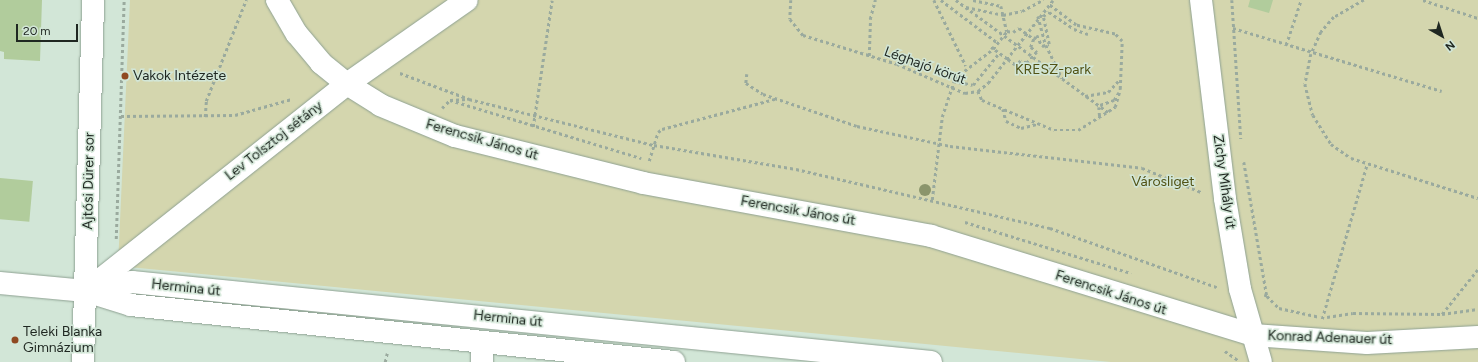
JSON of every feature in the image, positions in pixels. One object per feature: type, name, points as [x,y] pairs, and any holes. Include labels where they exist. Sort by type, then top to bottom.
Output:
[{"type":"street","name":"Ajtósi Dürer sor","points":[[83,362],[93,0]]},
{"type":"street","name":"Ferencsik János út","points":[[277,0],[302,40],[321,63],[347,84],[380,105],[455,136],[643,183],[931,236],[1253,335]]},
{"type":"street","name":"Lev Tolsztoj sétány","points":[[86,291],[129,254],[347,84],[382,58],[467,0]]},
{"type":"street","name":"Zichy Mihály út","points":[[1200,0],[1225,199],[1240,289],[1261,362]]},
{"type":"street","name":"Hermina út","points":[[86,291],[132,282],[801,355],[931,362]]},
{"type":"street","name":"Hermina út","points":[[0,283],[86,291],[131,305],[482,352],[674,362]]},
{"type":"street","name":"Konrad Adenauer út","points":[[1253,335],[1367,342],[1478,337]]},
{"type":"path","points":[[124,0],[116,239],[129,254]]},
{"type":"path","points":[[205,117],[206,102],[246,0]]},
{"type":"path","points":[[533,127],[552,0]]},
{"type":"path","name":"Léghajó körút","points":[[791,0],[789,14],[796,31],[897,64],[965,92],[978,91],[1007,58],[1044,8],[1053,0]]},
{"type":"path","points":[[869,56],[869,25],[875,0]]},
{"type":"path","points":[[934,0],[966,66]]},
{"type":"path","points":[[941,0],[998,43]]},
{"type":"path","points":[[956,0],[1031,58],[1109,113]]},
{"type":"path","points":[[973,0],[1001,6],[1007,31]]},
{"type":"path","points":[[965,7],[1002,15],[1022,11],[1043,0],[1044,8]]},
{"type":"path","points":[[1232,0],[1241,147]]},
{"type":"path","points":[[1286,45],[1301,0]]},
{"type":"path","points":[[1364,0],[1334,17],[1321,32],[1311,54],[1305,84],[1313,115],[1331,144],[1351,158],[1478,198]]},
{"type":"path","points":[[1423,0],[1478,18]]},
{"type":"path","points":[[978,91],[982,100],[1037,124],[1070,131],[1100,120],[1109,113],[1119,100],[1124,45],[1119,37],[1076,25],[1048,4]]},
{"type":"path","points":[[1046,45],[1049,44],[1043,22],[1046,13],[1054,14],[1074,29],[1088,34]]},
{"type":"path","points":[[1038,16],[1046,45],[1063,80]]},
{"type":"path","points":[[1007,31],[1013,32],[1019,28],[1034,39]]},
{"type":"path","points":[[1233,28],[1311,54],[1442,91]]},
{"type":"path","points":[[932,200],[942,118],[953,80],[966,66],[998,43],[1007,31]]},
{"type":"path","points":[[992,48],[1015,65],[1021,61],[1028,63],[1037,52],[1032,47],[1034,39],[1037,35],[1042,46],[1046,45]]},
{"type":"path","points":[[953,80],[973,85],[999,53]]},
{"type":"path","points":[[382,58],[419,82],[469,99],[534,113],[654,145],[796,170],[1050,228],[1216,287]]},
{"type":"path","points":[[747,74],[746,83],[776,98],[856,126],[940,144],[1142,168],[1201,192]]},
{"type":"path","points":[[1085,96],[1108,92],[1120,79]]},
{"type":"path","points":[[1098,105],[1114,100],[1120,89]]},
{"type":"path","points":[[649,161],[654,145],[662,129],[776,98]]},
{"type":"path","points":[[450,100],[469,99]]},
{"type":"path","points":[[1098,105],[1100,120]]},
{"type":"path","points":[[1003,109],[1006,121],[1021,128],[1037,124]]},
{"type":"path","points":[[1243,155],[1267,296]]},
{"type":"path","points":[[1321,339],[1322,318],[1367,164]]},
{"type":"path","points":[[1442,314],[1478,268]]},
{"type":"path","points":[[1240,289],[1267,296],[1279,308],[1304,311],[1322,318],[1353,313],[1442,314],[1478,309]]},
{"type":"path","points":[[386,362],[387,350]]},
{"type":"path","points":[[1225,351],[1240,362]]},
{"type":"green space","name":"Városliget","points":[[130,0],[1478,0],[1478,362],[1111,362],[118,266]]},
{"type":"building","points":[[0,0],[42,0],[40,61],[4,59],[4,52],[0,51]]},
{"type":"building","points":[[1250,0],[1273,0],[1269,13],[1248,7]]},
{"type":"building","points":[[0,178],[33,181],[29,222],[0,219]]},
{"type":"place","name":"Vakok Intézete","points":[[125,76]]},
{"type":"place","name":"Teleki Blanka Gimnázium","points":[[15,340]]},
{"type":"park label","name":"KRESZ-park","points":[[1053,70]]}]
